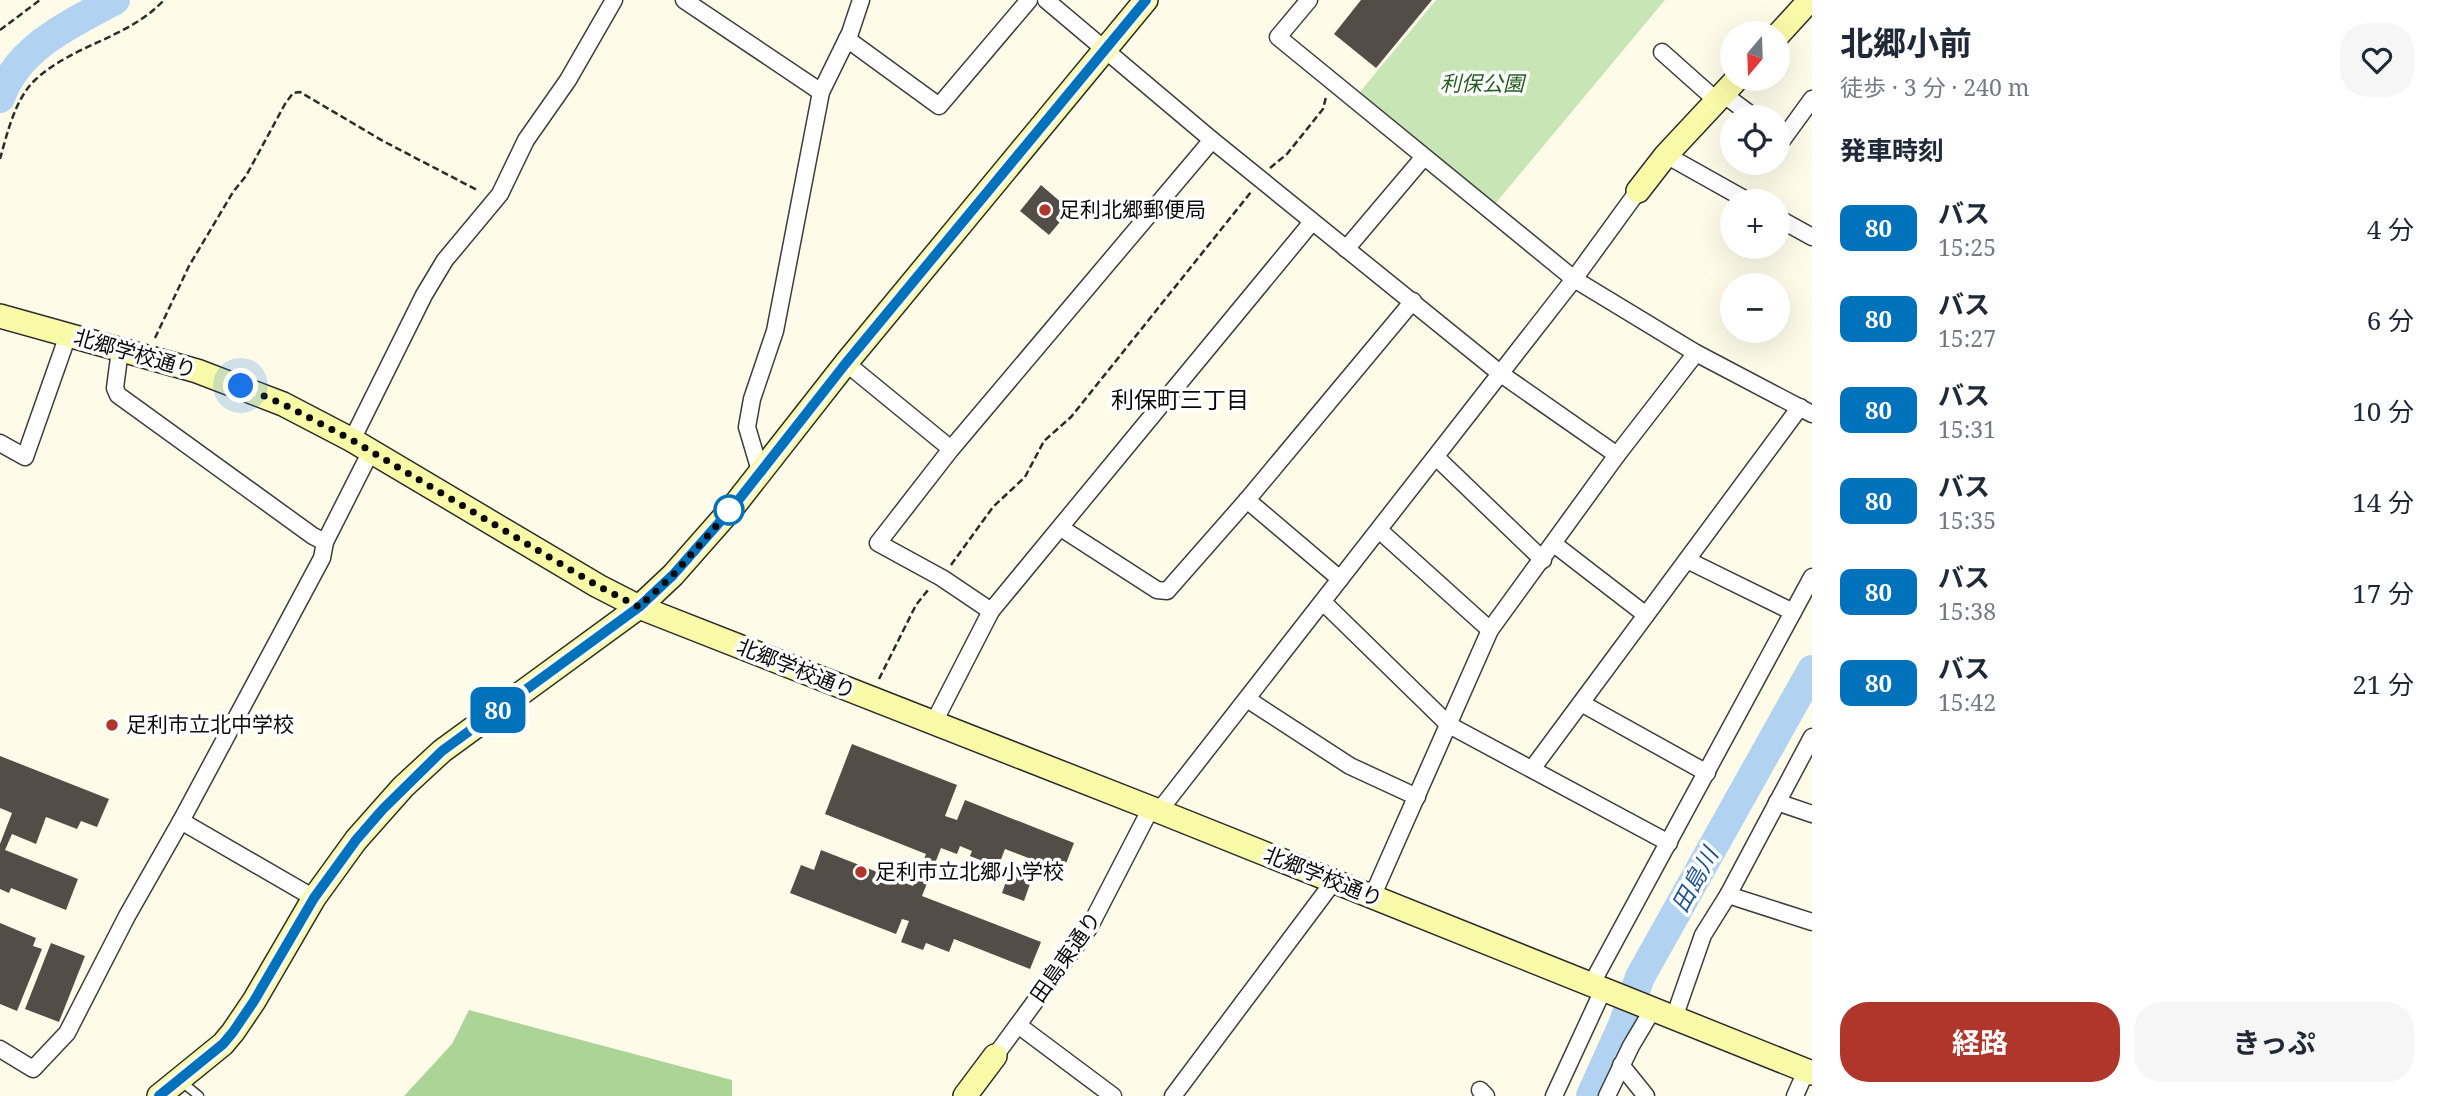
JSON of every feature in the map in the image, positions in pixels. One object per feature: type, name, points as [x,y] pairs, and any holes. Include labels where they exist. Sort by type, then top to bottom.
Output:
[{"type":"street","points":[[0,1049],[33,1069],[67,1033],[127,916],[323,558],[326,542],[361,446],[424,295],[445,260],[495,200],[526,140],[568,80],[614,0]]},
{"type":"street","points":[[684,0],[821,92]]},
{"type":"street","points":[[761,471],[747,427],[748,417],[775,331],[821,92],[847,39],[861,0]]},
{"type":"street","points":[[847,39],[939,106],[1030,0]]},
{"type":"street","points":[[1046,0],[1212,140],[1501,374],[1617,456]]},
{"type":"street","points":[[159,1096],[233,1032],[314,898],[356,840],[396,795],[442,751],[639,607],[673,575],[1146,0]]},
{"type":"street","points":[[1308,0],[1278,37],[1423,158],[1574,279],[1696,352],[1806,411],[1687,559],[1532,769]]},
{"type":"street","points":[[1790,22],[1808,3]]},
{"type":"street","points":[[1661,52],[1720,87]]},
{"type":"street","points":[[1638,191],[1726,91],[1741,105]]},
{"type":"street","points":[[1790,129],[1812,99]]},
{"type":"street","points":[[991,611],[942,578],[878,543],[951,449],[1212,140]]},
{"type":"street","points":[[1667,155],[1727,189]]},
{"type":"street","points":[[1346,249],[1423,158]]},
{"type":"street","name":"田島東通り","points":[[965,1096],[1089,928],[1155,810],[1247,699],[1501,374],[1638,191]]},
{"type":"street","points":[[933,724],[991,611],[1312,222]]},
{"type":"street","points":[[1790,225],[1812,237]]},
{"type":"street","points":[[1061,528],[1157,590],[1167,592],[1413,301]]},
{"type":"street","name":"北郷学校通り","points":[[0,316],[120,349],[255,391],[308,416],[598,586],[639,607],[1649,1008]]},
{"type":"street","points":[[0,443],[25,457],[68,335]]},
{"type":"street","points":[[120,349],[115,388],[118,395],[302,528],[326,542]]},
{"type":"street","points":[[1372,897],[1490,630],[1696,352]]},
{"type":"street","points":[[846,363],[951,449]]},
{"type":"street","points":[[1436,457],[1543,560]]},
{"type":"street","points":[[1247,500],[1340,579]]},
{"type":"street","points":[[1379,530],[1490,630]]},
{"type":"street","points":[[1554,544],[1646,615]]},
{"type":"street","points":[[1687,559],[1793,612]]},
{"type":"street","points":[[1554,1096],[1669,843],[1812,577]]},
{"type":"street","points":[[1323,602],[1449,725],[1669,843]]},
{"type":"street","points":[[1247,699],[1350,766],[1417,797]]},
{"type":"street","points":[[1581,703],[1707,774]]},
{"type":"street","points":[[1674,1018],[1703,935],[1728,895],[1812,737]]},
{"type":"street","points":[[1777,802],[1812,814]]},
{"type":"street","points":[[181,821],[314,898]]},
{"type":"street","points":[[1173,1096],[1334,881]]},
{"type":"street","points":[[1728,895],[1812,922]]},
{"type":"street","points":[[1607,1096],[1649,1008],[1809,1072],[1795,1096]]},
{"type":"street","points":[[1018,1025],[1113,1096]]},
{"type":"street","points":[[1621,1065],[1646,1096]]},
{"type":"lane","points":[[180,1080],[199,1096]]},
{"type":"path","points":[[0,30],[40,0]]},
{"type":"path","points":[[0,159],[15,115],[34,81],[58,64],[136,23],[154,11],[164,0]]},
{"type":"path","points":[[876,683],[916,605],[928,589],[942,578],[993,507],[1025,477],[1044,441],[1071,417],[1273,164],[1287,154],[1323,109],[1327,94],[1340,89]]},
{"type":"path","points":[[149,358],[189,266],[233,192],[246,176],[293,93],[300,92],[383,141],[495,200]]},
{"type":"green space","name":"利保公園","points":[[1436,0],[1665,0],[1495,204],[1359,93]]},
{"type":"green space","points":[[469,1010],[732,1080],[732,1096],[404,1096],[452,1044]]},
{"type":"building","points":[[1361,0],[1432,0],[1376,68],[1334,34]]},
{"type":"building","name":"足利北郷郵便局","points":[[1041,185],[1070,210],[1049,235],[1020,211]]},
{"type":"building","points":[[852,744],[957,785],[945,816],[957,820],[965,800],[1074,843],[1063,871],[1005,849],[998,867],[970,856],[972,851],[960,846],[957,854],[941,848],[922,896],[1041,942],[1030,969],[954,939],[949,952],[926,943],[923,950],[901,942],[909,921],[902,919],[896,934],[790,893],[801,865],[814,870],[821,850],[913,886],[926,854],[825,814]]},
{"type":"building","points":[[0,756],[109,799],[97,827],[81,821],[77,829],[46,817],[36,844],[12,834],[5,850],[78,879],[66,910],[11,888],[9,893],[0,889],[0,844],[12,813],[0,808]]},
{"type":"building","points":[[1010,870],[1032,878],[1024,901],[1002,893]]},
{"type":"building","points":[[0,923],[36,938],[33,946],[42,949],[17,1011],[0,1004]]},
{"type":"building","points":[[51,943],[85,956],[59,1022],[25,1009]]},
{"type":"waterway","points":[[0,98],[8,80],[32,51],[64,28],[115,0]]},
{"type":"waterway","name":"田島川","points":[[1591,1096],[1623,1025],[1640,977],[1812,670]]},
{"type":"bus line","name":"80","points":[[159,1096],[223,1044],[233,1032],[325,882],[356,840],[403,788],[442,751],[639,607],[673,575],[733,507],[846,363],[1146,0]]},
{"type":"place","name":"足利北郷郵便局","points":[[1045,210]]},
{"type":"place","name":"足利市立北中学校","points":[[112,725]]},
{"type":"place","name":"足利市立北郷小学校","points":[[861,872]]},
{"type":"district","name":"利保町三丁目","points":[[1180,400]]},
{"type":"route","points":[[241,386],[308,416],[352,440],[598,586],[639,607],[673,575],[733,507],[729,510]]}]
